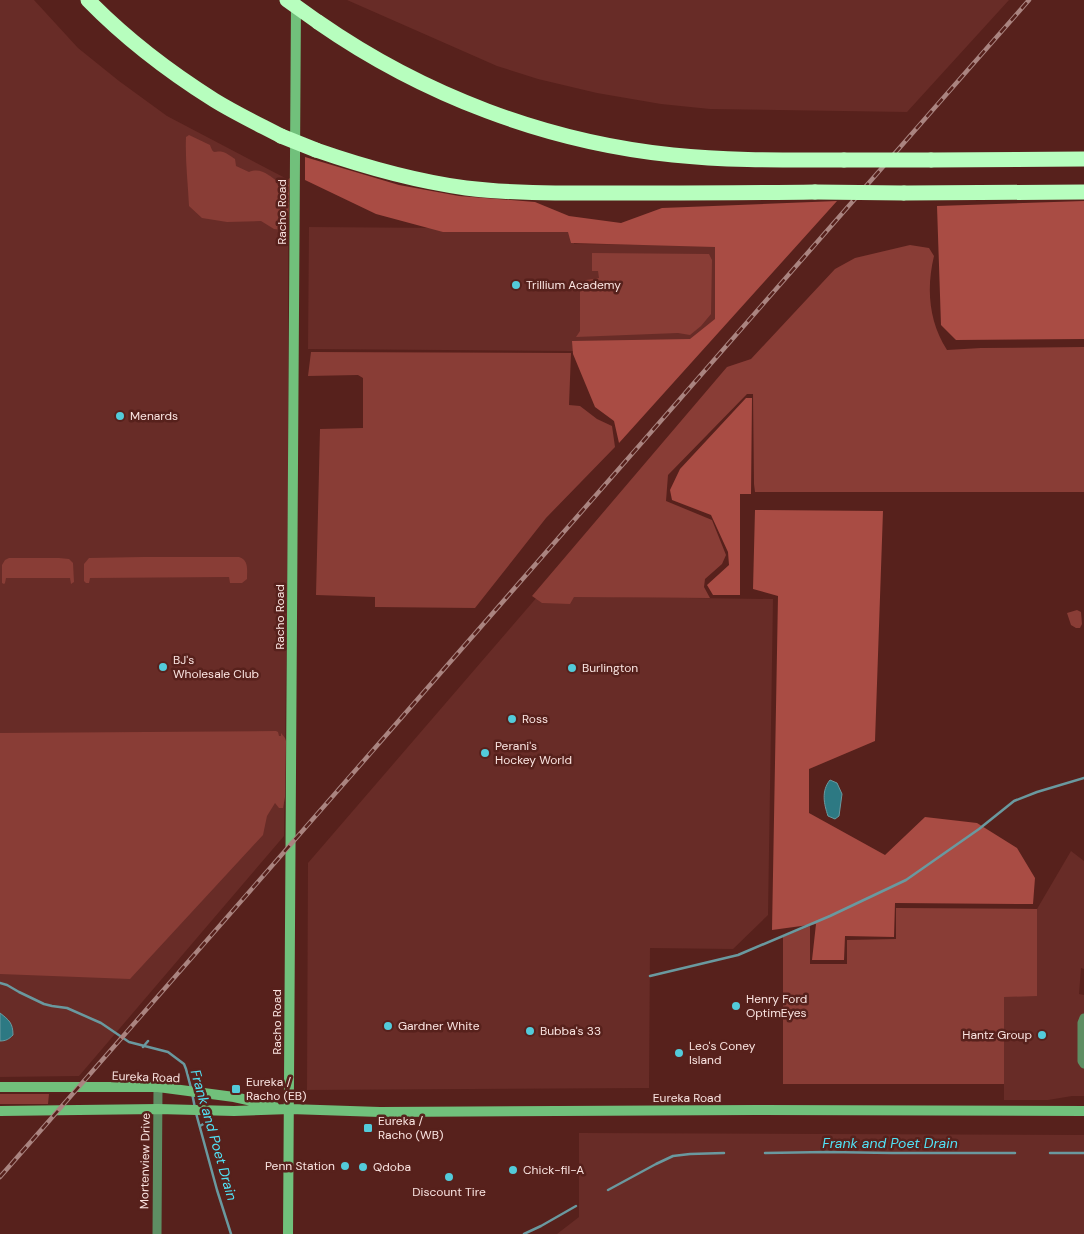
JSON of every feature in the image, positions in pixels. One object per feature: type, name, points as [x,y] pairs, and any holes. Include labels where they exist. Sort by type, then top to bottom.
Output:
[{"type":"highway","points":[[88,0],[133,42],[177,75],[215,100],[281,136],[316,150],[410,178],[489,190],[542,193],[1084,192]]},
{"type":"highway","points":[[287,0],[367,54],[426,86],[458,100],[497,115],[570,136],[640,150],[705,158],[750,159],[1084,159]]},
{"type":"main road","name":"Racho Road","points":[[288,1234],[296,0]]},
{"type":"main road","name":"Eureka Road","points":[[0,1087],[158,1087],[234,1097],[290,1109]]},
{"type":"main road","name":"Eureka Road","points":[[0,1111],[290,1109],[374,1112],[1084,1111]]},
{"type":"street","points":[[1084,1018],[1082,1023],[1082,1061],[1084,1064]]},
{"type":"street","name":"Mortenview Drive","points":[[157,1234],[158,1087]]},
{"type":"shaded area","points":[[0,0],[34,0],[78,48],[167,116],[289,180],[284,836],[79,1076],[0,1077]]},
{"type":"shaded area","points":[[347,0],[1009,0],[907,112],[710,109],[661,104],[597,93],[538,79],[497,66]]},
{"type":"shaded area","points":[[189,135],[210,145],[213,152],[228,154],[235,159],[236,166],[249,172],[262,171],[280,183],[290,178],[288,223],[284,225],[282,230],[274,229],[261,221],[227,222],[202,218],[189,206],[186,137]]},
{"type":"shaded area","points":[[305,157],[399,185],[459,196],[535,202],[569,216],[621,223],[662,208],[837,201],[619,443],[614,421],[595,407],[573,354],[572,341],[690,339],[715,319],[715,247],[571,243],[568,232],[443,232],[376,214],[305,180]]},
{"type":"shaded area","points":[[1084,201],[1084,339],[956,340],[941,325],[937,206]]},
{"type":"shaded area","name":"Trillium Academy","points":[[309,227],[573,229],[574,244],[724,245],[723,324],[697,352],[308,349]]},
{"type":"shaded area","points":[[910,245],[929,248],[934,256],[930,281],[931,305],[936,328],[947,350],[1084,347],[1084,492],[755,492],[753,394],[747,394],[668,475],[666,501],[712,520],[726,555],[722,564],[705,579],[704,587],[710,598],[574,597],[570,604],[542,603],[532,596],[727,367],[751,359],[835,269],[855,258]]},
{"type":"shaded area","points":[[592,253],[709,254],[712,260],[711,314],[690,335],[678,333],[576,337],[580,331],[580,285],[586,280],[599,278],[598,271],[592,271]]},
{"type":"shaded area","points":[[311,352],[571,353],[569,405],[580,406],[597,419],[612,426],[615,447],[546,518],[475,608],[375,607],[375,597],[316,595],[320,429],[363,428],[363,378],[358,375],[308,376]]},
{"type":"shaded area","points":[[746,398],[752,398],[751,494],[740,494],[740,595],[713,595],[707,585],[729,565],[728,552],[711,515],[672,500],[670,490],[680,469]]},
{"type":"shaded area","points":[[755,510],[883,511],[875,741],[809,769],[809,813],[885,855],[925,817],[977,823],[1017,848],[1035,878],[1033,904],[895,903],[894,937],[845,936],[844,960],[812,960],[816,924],[772,930],[778,596],[753,589]]},
{"type":"shaded area","points":[[239,557],[246,563],[247,579],[242,583],[230,583],[229,577],[90,578],[89,583],[84,581],[84,564],[89,558]]},
{"type":"shaded area","points":[[9,558],[69,559],[73,563],[74,582],[71,584],[70,578],[6,578],[4,584],[2,583],[2,565]]},
{"type":"shaded area","points":[[538,596],[773,599],[768,915],[733,949],[650,948],[649,1088],[307,1090],[308,863]]},
{"type":"shaded area","points":[[1077,610],[1081,612],[1082,624],[1080,628],[1071,625],[1067,613]]},
{"type":"shaded area","points":[[276,731],[279,736],[281,736],[281,733],[286,741],[285,797],[283,808],[279,808],[275,803],[267,816],[263,835],[130,979],[0,974],[0,733]]},
{"type":"shaded area","points":[[1071,851],[1084,861],[1084,969],[1081,968],[1079,994],[1084,995],[1084,1096],[1048,1100],[1004,1100],[1004,996],[1037,996],[1037,909]]},
{"type":"shaded area","points":[[896,908],[1037,909],[1037,996],[1004,997],[1004,1084],[783,1084],[783,937],[810,926],[810,964],[847,964],[847,940],[896,939]]},
{"type":"shaded area","points":[[0,1094],[49,1094],[48,1104],[0,1104]]},
{"type":"shaded area","points":[[579,1133],[1084,1135],[1084,1234],[557,1234],[579,1217]]},
{"type":"water","points":[[830,780],[837,783],[842,794],[839,816],[835,819],[828,816],[825,802],[824,793]]},
{"type":"water","points":[[0,1013],[10,1022],[12,1027],[13,1035],[4,1041],[0,1041]]},
{"type":"waterway","points":[[650,976],[738,955],[830,916],[906,880],[979,829],[1014,801],[1084,778]]},
{"type":"waterway","name":"Frank and Poet Drain","points":[[0,983],[44,1004],[67,1008],[101,1023],[129,1042],[168,1052],[184,1064],[191,1088]]},
{"type":"waterway","name":"Frank and Poet Drain","points":[[143,1047],[148,1041]]},
{"type":"waterway","name":"Frank and Poet Drain","points":[[192,1093],[195,1108]]},
{"type":"waterway","name":"Frank and Poet Drain","points":[[196,1113],[231,1234]]},
{"type":"waterway","name":"Frank and Poet Drain","points":[[200,1126],[205,1123]]},
{"type":"waterway","name":"Frank and Poet Drain","points":[[608,1190],[673,1156],[724,1153]]},
{"type":"waterway","name":"Frank and Poet Drain","points":[[765,1153],[1015,1153]]},
{"type":"waterway","name":"Frank and Poet Drain","points":[[1050,1153],[1084,1153]]},
{"type":"waterway","name":"Frank and Poet Drain","points":[[524,1234],[576,1206]]},
{"type":"railway","points":[[0,1177],[1029,0]]},
{"type":"place","name":"Trillium Academy","points":[[516,285]]},
{"type":"place","name":"Menards","points":[[120,416]]},
{"type":"place","name":"BJ's Wholesale Club","points":[[163,667]]},
{"type":"place","name":"Burlington","points":[[572,668]]},
{"type":"place","name":"Ross","points":[[512,719]]},
{"type":"place","name":"Perani's Hockey World","points":[[485,753]]},
{"type":"place","name":"Henry Ford OptimEyes","points":[[736,1006]]},
{"type":"place","name":"Gardner White","points":[[388,1026]]},
{"type":"place","name":"Bubba's 33","points":[[530,1031]]},
{"type":"place","name":"Hantz Group","points":[[1042,1035]]},
{"type":"place","name":"Leo's Coney Island","points":[[679,1053]]},
{"type":"place","name":"Eureka / Racho (EB)","points":[[236,1089]]},
{"type":"place","name":"Eureka / Racho (WB)","points":[[368,1128]]},
{"type":"place","name":"Penn Station","points":[[345,1166]]},
{"type":"place","name":"Qdoba","points":[[363,1167]]},
{"type":"place","name":"Chick-fil-A","points":[[513,1170]]},
{"type":"place","name":"Discount Tire","points":[[449,1177]]}]
